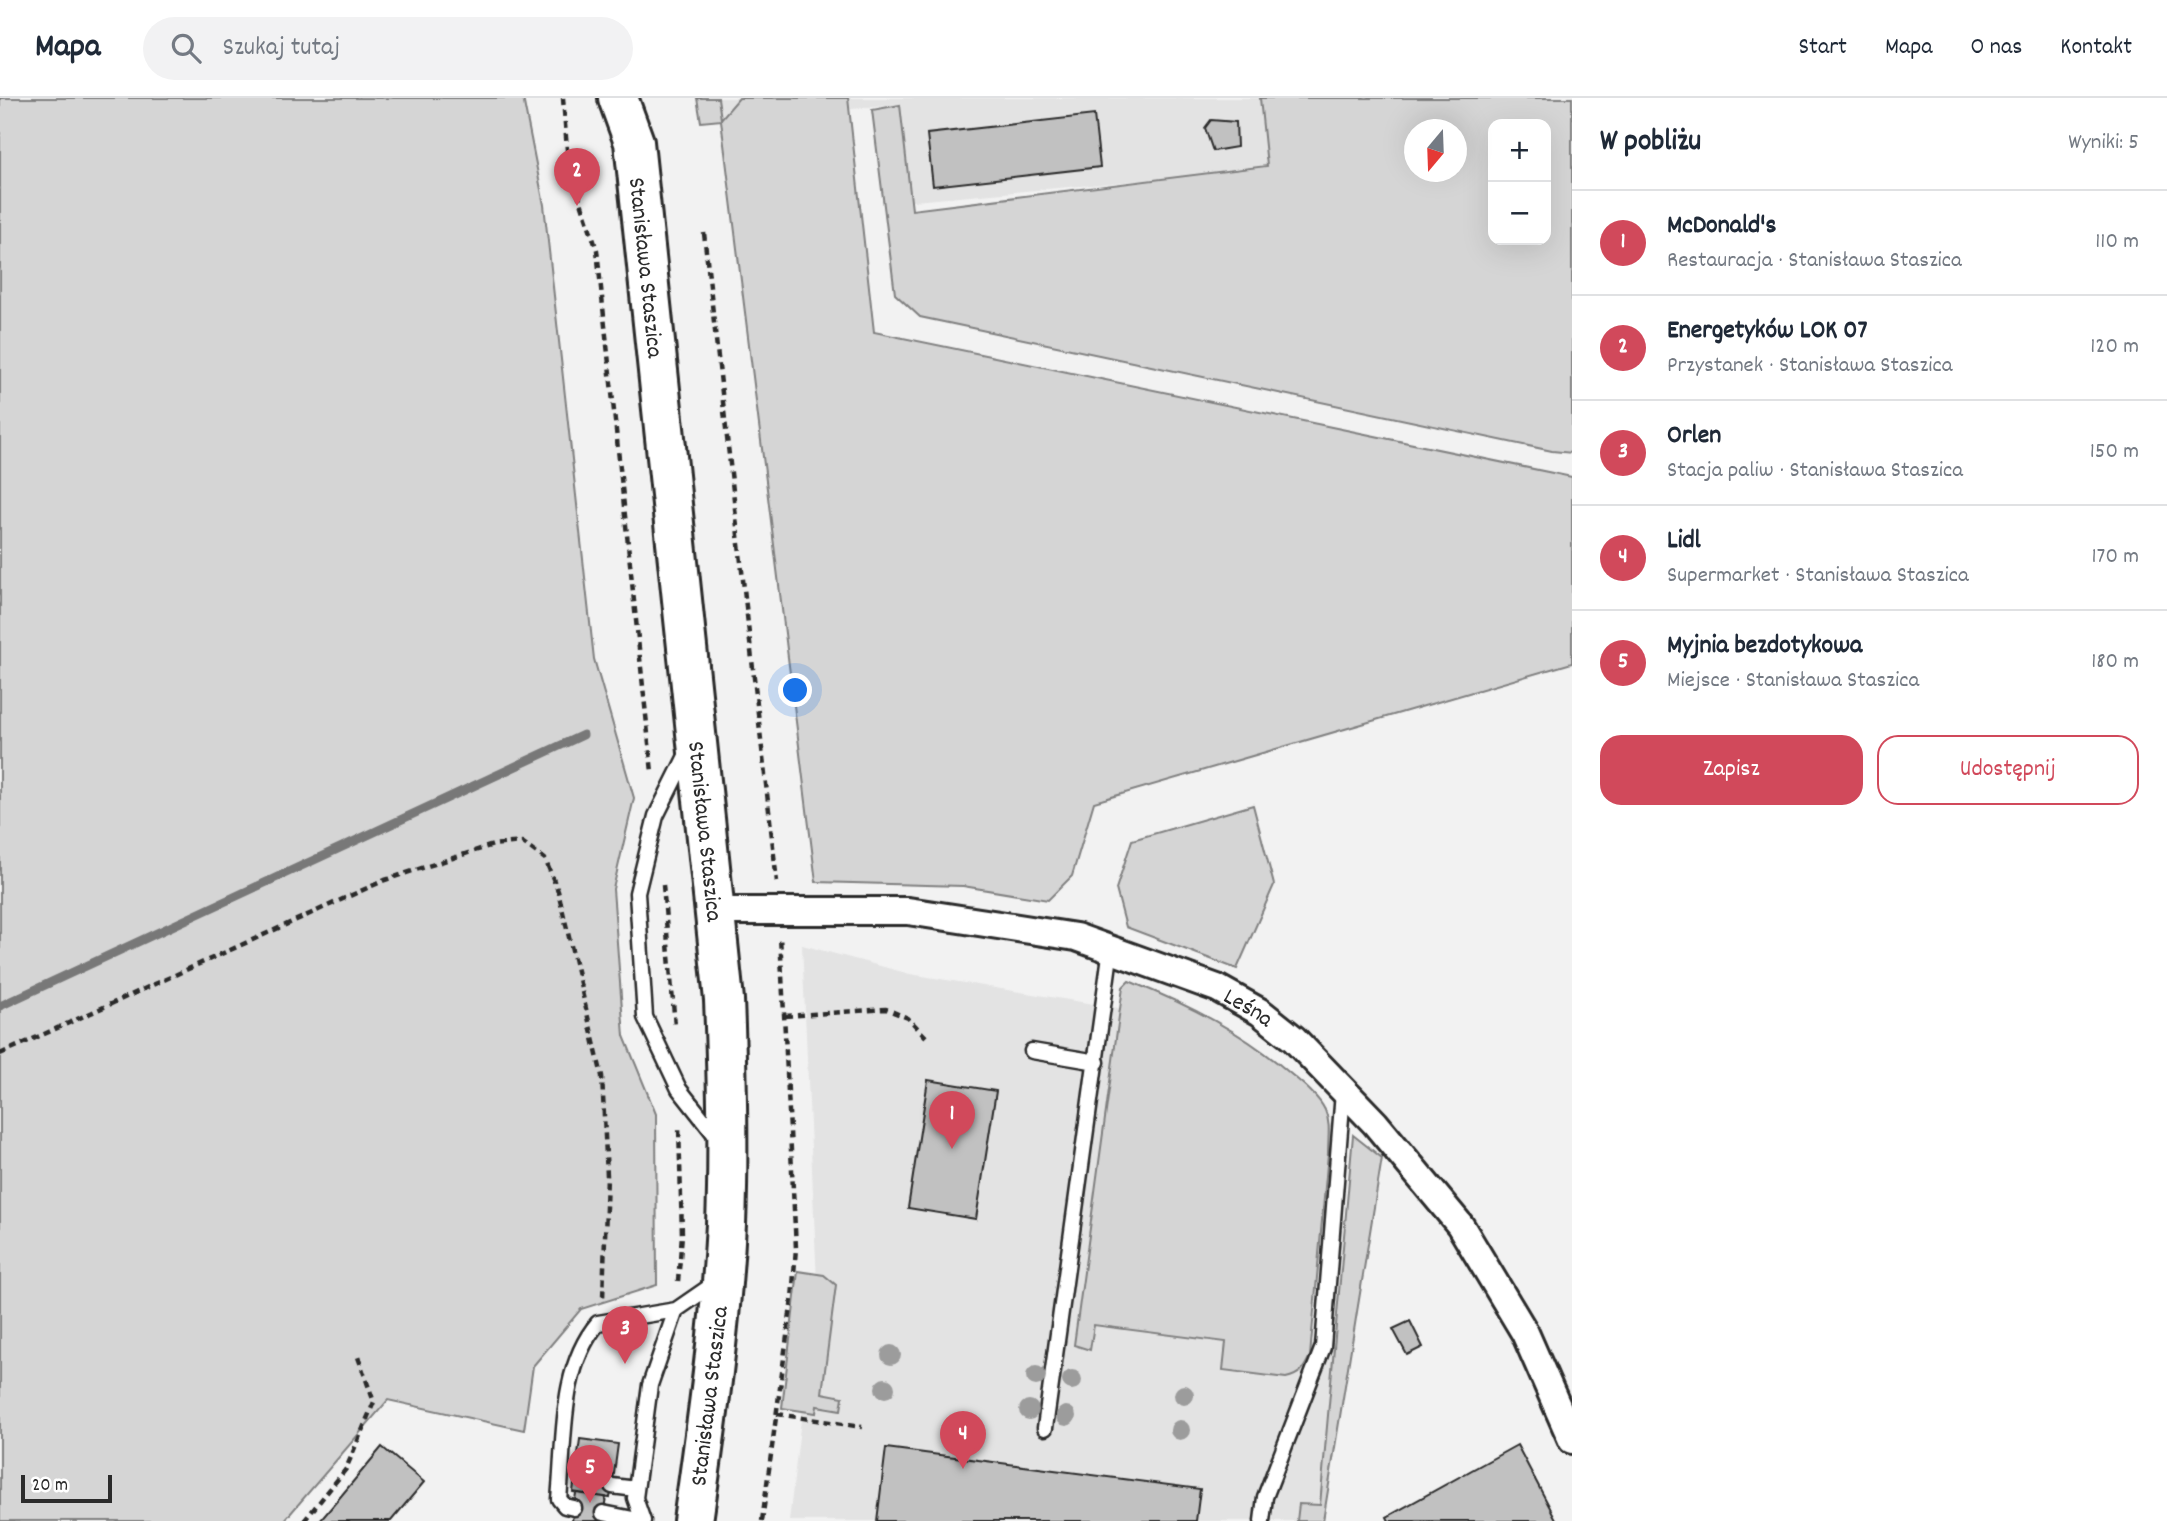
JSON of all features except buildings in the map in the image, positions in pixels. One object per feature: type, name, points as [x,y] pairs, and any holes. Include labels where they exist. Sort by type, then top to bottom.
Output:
[{"type":"main road","name":"Stanisława Staszica","points":[[618,98],[634,142],[717,911],[724,1000],[727,1150],[722,1278],[694,1521]]},
{"type":"main road","name":"Stanisława Staszica","points":[[634,142],[640,98]]},
{"type":"street","name":"Leśna","points":[[717,911],[908,911],[1039,930],[1111,948],[1217,988],[1260,1012],[1294,1039],[1375,1123],[1460,1224],[1525,1333],[1572,1440]]},
{"type":"lane","points":[[698,732],[656,816],[637,893],[645,1017],[679,1089],[727,1150]]},
{"type":"lane","points":[[1045,1428],[1111,948]]},
{"type":"lane","points":[[1032,1051],[1097,1062]]},
{"type":"lane","points":[[1262,1521],[1265,1497],[1324,1347],[1343,1091]]},
{"type":"lane","points":[[574,1508],[559,1499],[568,1479],[567,1404],[584,1340],[598,1323],[676,1310],[722,1278]]},
{"type":"lane","points":[[643,1521],[635,1498],[650,1385],[676,1310]]},
{"type":"lane","points":[[612,1486],[636,1489]]},
{"type":"lane","points":[[603,1513],[643,1521]]},
{"type":"path","points":[[564,98],[568,163],[597,250]]},
{"type":"path","points":[[704,233],[780,910],[796,1248],[778,1414],[762,1521]]},
{"type":"path","points":[[0,1054],[385,880],[493,845],[522,842],[545,859],[558,891],[603,1076],[608,1231],[603,1311],[598,1323]]},
{"type":"path","points":[[785,1016],[886,1009],[908,1018],[927,1038]]},
{"type":"path","points":[[304,1521],[346,1469],[374,1402],[358,1357]]},
{"type":"path","points":[[778,1414],[862,1427]]},
{"type":"shaded area","points":[[0,98],[523,98],[544,205],[594,659],[634,798],[613,889],[624,1036],[656,1114],[657,1285],[581,1309],[533,1366],[524,1430],[388,1400],[284,1521],[0,1521]]},
{"type":"shaded area","points":[[697,98],[718,98],[721,119],[739,98],[848,98],[874,332],[1572,477],[1572,663],[1094,802],[1072,876],[1048,900],[963,886],[816,882],[721,120],[701,122]]},
{"type":"shaded area","points":[[718,98],[1260,98],[1268,169],[903,202],[899,105],[721,120]]},
{"type":"shaded area","points":[[1260,98],[1572,98],[1572,453],[1552,451],[920,317],[895,294],[872,110],[900,105],[912,210],[1267,166]]},
{"type":"shaded area","points":[[1253,805],[1274,885],[1237,969],[1126,927],[1116,889],[1132,840]]},
{"type":"shaded area","points":[[802,945],[910,974],[1130,1010],[1085,1318],[1338,1348],[1323,1521],[789,1521],[817,1283]]},
{"type":"shaded area","points":[[1129,981],[1194,1010],[1235,1033],[1306,1087],[1325,1110],[1329,1125],[1328,1153],[1310,1356],[1295,1375],[1286,1378],[1223,1370],[1226,1342],[1094,1325],[1090,1350],[1074,1345],[1123,987]]},
{"type":"shaded area","points":[[1353,1135],[1382,1158],[1323,1521],[1297,1521],[1299,1504],[1320,1505]]},
{"type":"shaded area","points":[[798,1271],[824,1275],[836,1285],[822,1393],[843,1397],[841,1410],[817,1406],[816,1413],[782,1408]]},
{"type":"waterway","points":[[0,1006],[583,735]]},
{"type":"place","name":"Energetyków LOK 07","points":[[577,206]]},
{"type":"place","name":"McDonald's","points":[[952,1149]]},
{"type":"place","name":"Orlen","points":[[625,1364]]},
{"type":"place","name":"Lidl","points":[[963,1469]]},
{"type":"place","name":"Myjnia bezdotykowa","points":[[590,1503]]}]
